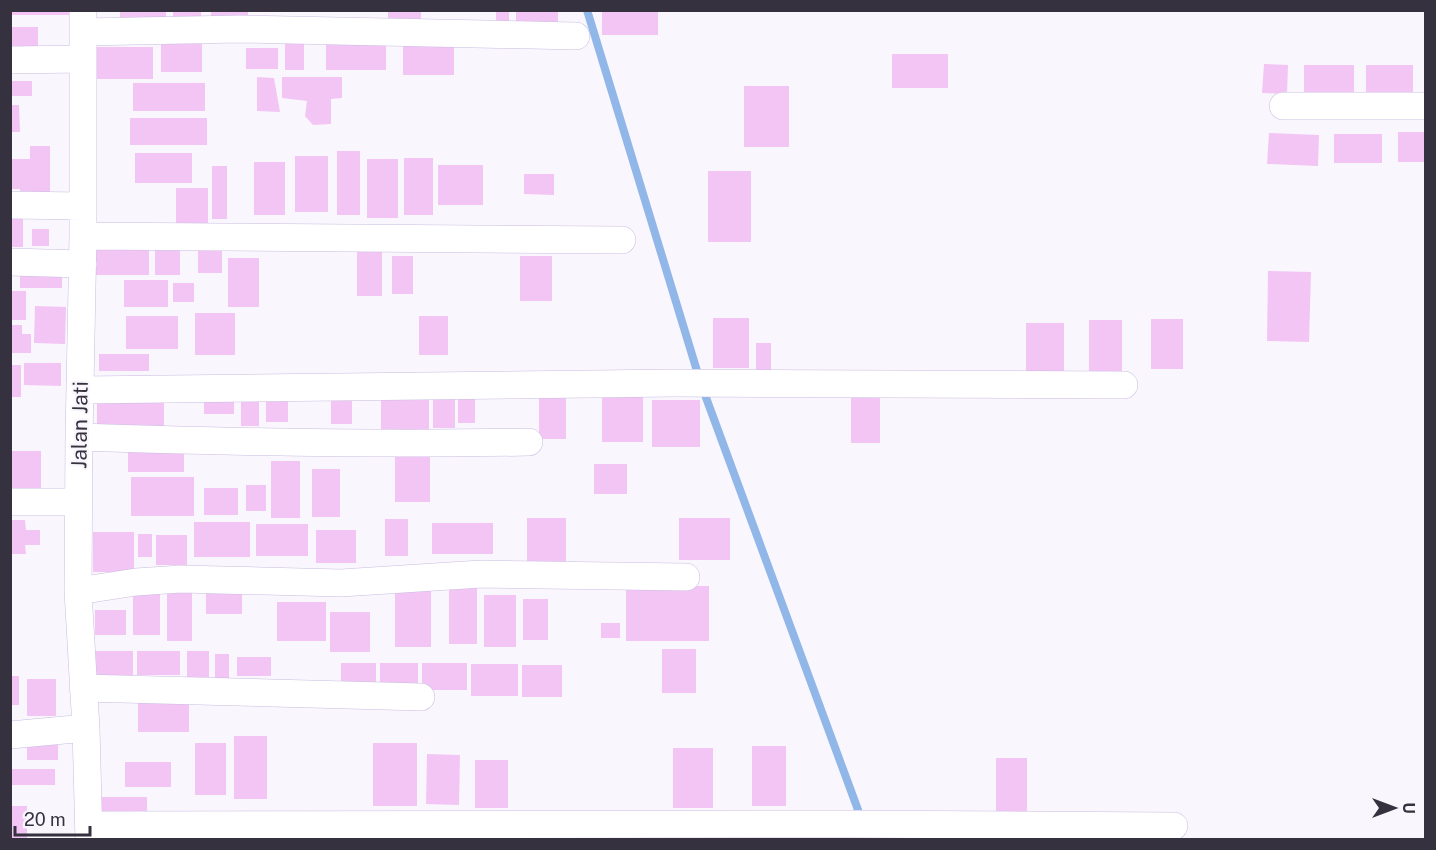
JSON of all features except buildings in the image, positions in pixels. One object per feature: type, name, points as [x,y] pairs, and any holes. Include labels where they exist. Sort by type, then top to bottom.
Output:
[{"type":"street","points":[[83,21],[240,29],[576,36]]},
{"type":"street","name":"Jalan Jati","points":[[83,21],[82,206],[84,236],[78,591],[89,832]]},
{"type":"street","points":[[10,60],[84,59]]},
{"type":"street","points":[[1283,106],[1425,106]]},
{"type":"street","points":[[10,205],[82,206]]},
{"type":"street","points":[[84,236],[622,240]]},
{"type":"street","points":[[10,262],[83,264]]},
{"type":"street","points":[[81,390],[675,383],[1124,385]]},
{"type":"street","points":[[79,437],[295,444],[412,445],[529,442]]},
{"type":"street","points":[[10,502],[79,502]]},
{"type":"street","points":[[78,591],[136,582],[182,579],[341,584],[481,574],[686,577]]},
{"type":"street","points":[[83,688],[422,697]]},
{"type":"street","points":[[10,735],[86,728]]},
{"type":"street","points":[[89,832],[842,824],[1174,826]]},
{"type":"waterway","points":[[587,10],[701,384],[861,818]]}]
